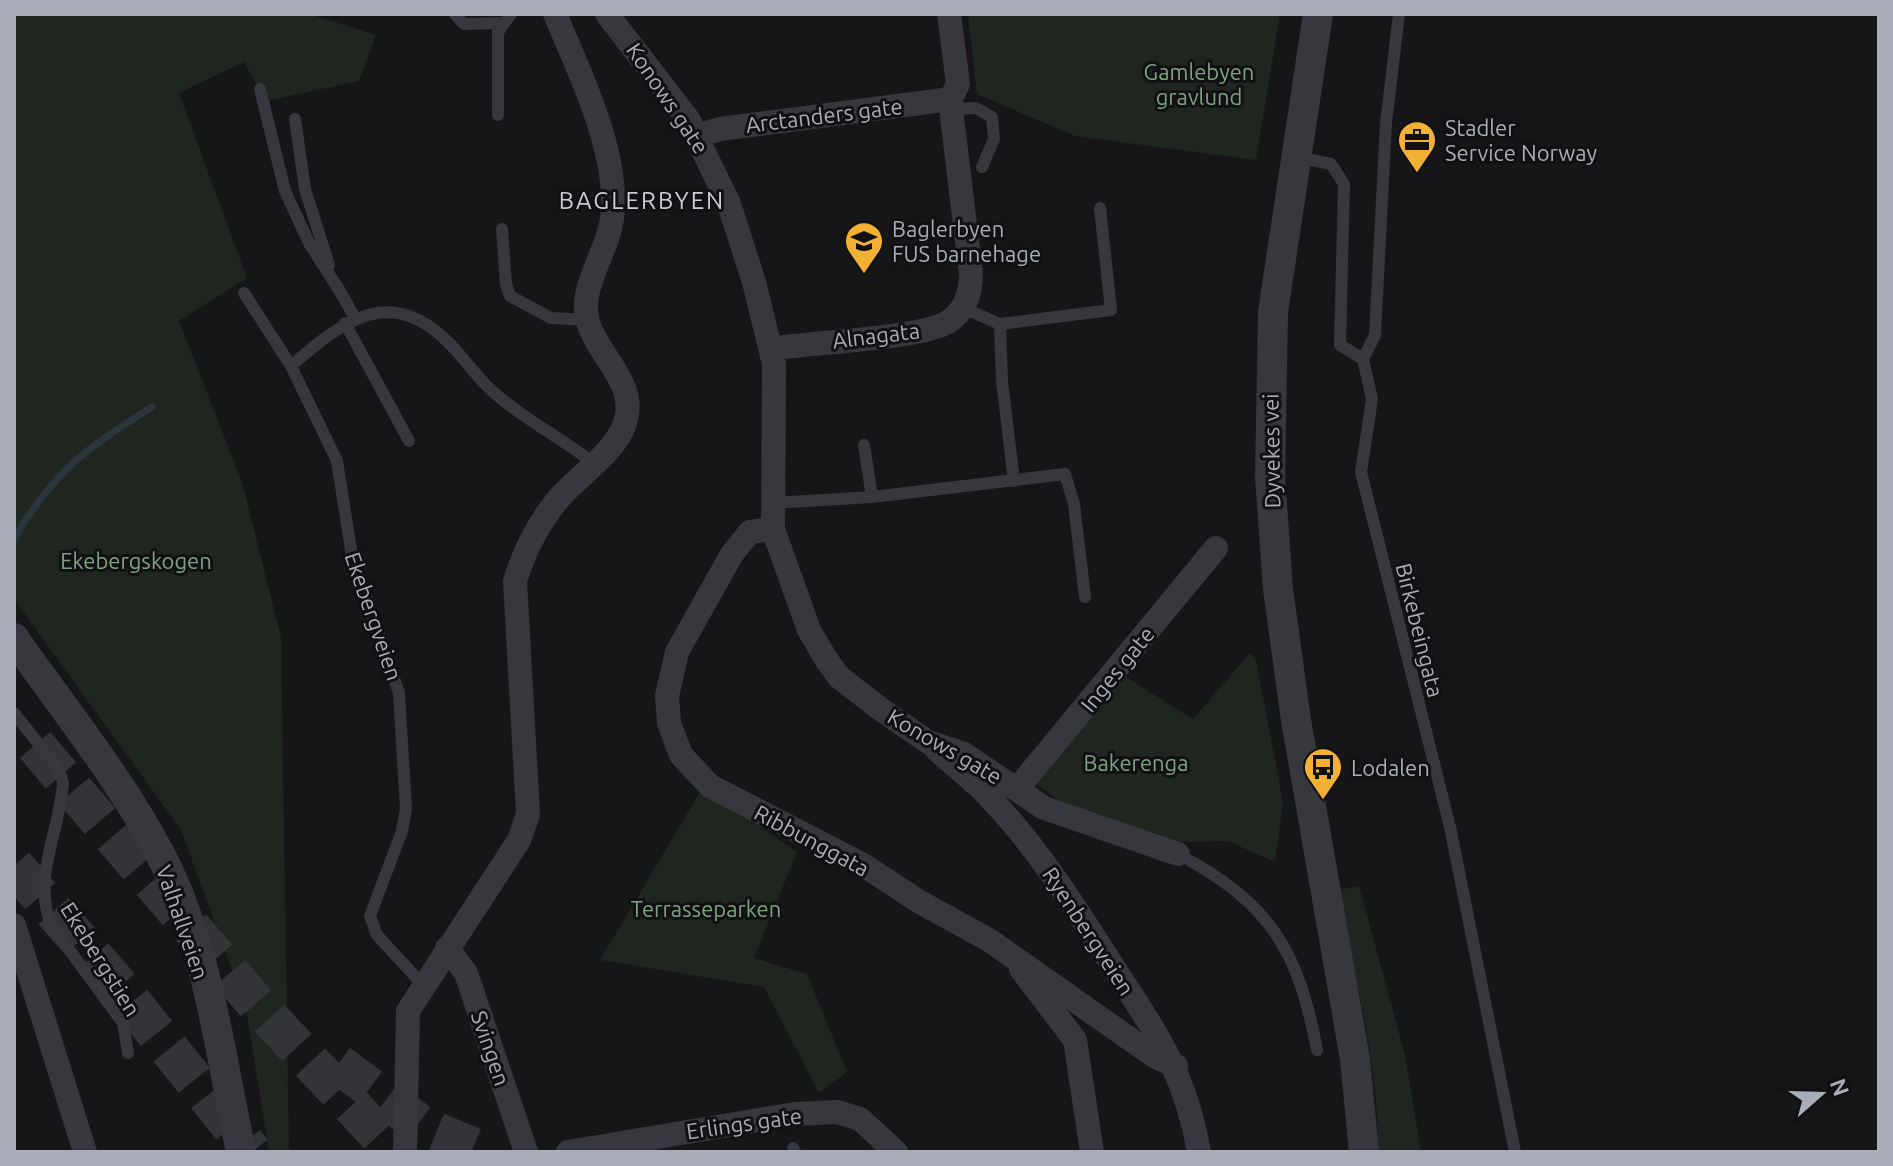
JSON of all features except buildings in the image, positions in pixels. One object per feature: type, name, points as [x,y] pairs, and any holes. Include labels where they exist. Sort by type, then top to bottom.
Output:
[{"type":"street","points":[[405,1152],[405,1034],[408,1011],[519,840],[528,814],[515,581],[528,544],[541,522],[619,435],[628,404],[625,388],[588,320],[587,304],[599,276],[613,212],[606,155],[598,116],[555,14]]},
{"type":"street","name":"Konows gate","points":[[607,14],[649,64],[698,136],[729,204],[771,349],[776,428],[773,529],[809,630],[826,659],[856,692],[928,742],[964,754],[1063,817],[1178,854]]},
{"type":"street","points":[[949,14],[958,84],[951,104],[971,274],[970,292],[963,308]]},
{"type":"street","name":"Dyvekes vei","points":[[1318,14],[1273,312],[1270,476],[1284,637],[1355,1059],[1364,1152]]},
{"type":"street","name":"Arctanders gate","points":[[698,136],[720,129],[951,104]]},
{"type":"street","name":"Alnagata","points":[[771,349],[929,329],[947,323],[963,308]]},
{"type":"street","name":"Ribbunggata","points":[[773,529],[750,532],[732,554],[677,652],[667,696],[669,723],[681,755],[710,786],[865,866],[1014,957],[1154,1056],[1176,1066]]},
{"type":"street","name":"Inges gate","points":[[1017,789],[1216,548]]},
{"type":"street","name":"Valhallveien","points":[[14,638],[137,817],[173,882],[203,977],[241,1152]]},
{"type":"street","name":"Ryenbergveien","points":[[928,742],[988,795],[1042,859],[1176,1066],[1192,1115],[1199,1152]]},
{"type":"street","points":[[14,925],[85,1152]]},
{"type":"street","name":"Svingen","points":[[447,948],[471,971],[526,1152]]},
{"type":"street","points":[[1014,957],[1075,1040],[1092,1152]]},
{"type":"street","name":"Erlings gate","points":[[568,1152],[795,1114],[837,1112],[871,1126],[896,1152]]},
{"type":"lane","points":[[455,14],[464,24],[506,18],[497,43],[498,115]]},
{"type":"lane","points":[[1363,359],[1375,335],[1386,123],[1399,14]]},
{"type":"lane","points":[[260,89],[285,191],[309,243],[339,290]]},
{"type":"lane","points":[[951,104],[976,108],[992,117],[994,139],[982,167]]},
{"type":"lane","points":[[295,119],[305,189],[339,290],[350,320],[409,441]]},
{"type":"lane","name":"Birkebeingata","points":[[1296,157],[1331,164],[1341,176],[1344,192],[1340,242],[1340,345],[1363,359],[1372,399],[1361,472],[1450,827],[1515,1152]]},
{"type":"lane","points":[[963,308],[1000,324],[1111,310],[1100,208]]},
{"type":"lane","points":[[502,229],[510,296],[551,318],[588,320]]},
{"type":"lane","name":"Ekebergveien","points":[[244,293],[291,366],[337,461],[352,556],[399,693],[404,730],[406,809],[402,831],[370,916],[377,935],[423,985]]},
{"type":"lane","points":[[291,366],[350,320],[384,311],[426,324],[451,345],[496,396],[593,463]]},
{"type":"lane","points":[[1000,324],[1002,381],[1014,481]]},
{"type":"lane","points":[[864,445],[872,497]]},
{"type":"lane","points":[[773,503],[872,497],[1065,474],[1074,504],[1085,597]]},
{"type":"lane","name":"Ekebergstien","points":[[14,713],[58,768],[63,782],[42,890],[46,911],[57,933],[92,976],[123,1023],[128,1053]]},
{"type":"lane","name":"Konows gate","points":[[1178,854],[1218,875],[1270,922],[1297,967],[1307,998],[1317,1050]]},
{"type":"green space","name":"Ekebergskogen","points":[[14,14],[309,14],[376,35],[359,81],[266,101],[244,62],[179,93],[247,278],[179,321],[242,482],[281,638],[289,1152],[269,1152],[246,1009],[181,830],[14,599]]},
{"type":"green space","name":"Gamlebyen gravlund","points":[[968,14],[1280,14],[1256,160],[1075,136],[977,94]]},
{"type":"green space","name":"Bakerenga","points":[[1250,653],[1256,660],[1283,802],[1275,862],[1228,841],[1167,842],[1072,811],[1034,782],[1105,695],[1126,677],[1193,719]]},
{"type":"green space","name":"Terrasseparken","points":[[703,787],[797,852],[754,958],[807,974],[847,1072],[819,1093],[764,987],[600,960]]},
{"type":"green space","points":[[1359,886],[1405,1055],[1421,1152],[1378,1152],[1370,1053],[1338,890]]},
{"type":"waterway","points":[[14,539],[43,496],[73,463],[108,435],[152,407]]},
{"type":"tunnel","points":[[35,745],[260,1008],[395,1152]]},
{"type":"tunnel","points":[[14,866],[112,978],[252,1152]]},
{"type":"tunnel","points":[[338,1064],[424,1127],[484,1152]]},
{"type":"place","name":"Stadler Service Norway","points":[[1417,174]]},
{"type":"place","name":"Baglerbyen FUS barnehage","points":[[864,275]]},
{"type":"place","name":"Lodalen","points":[[1323,801]]},
{"type":"district","name":"BAGLERBYEN","points":[[642,200]]}]
